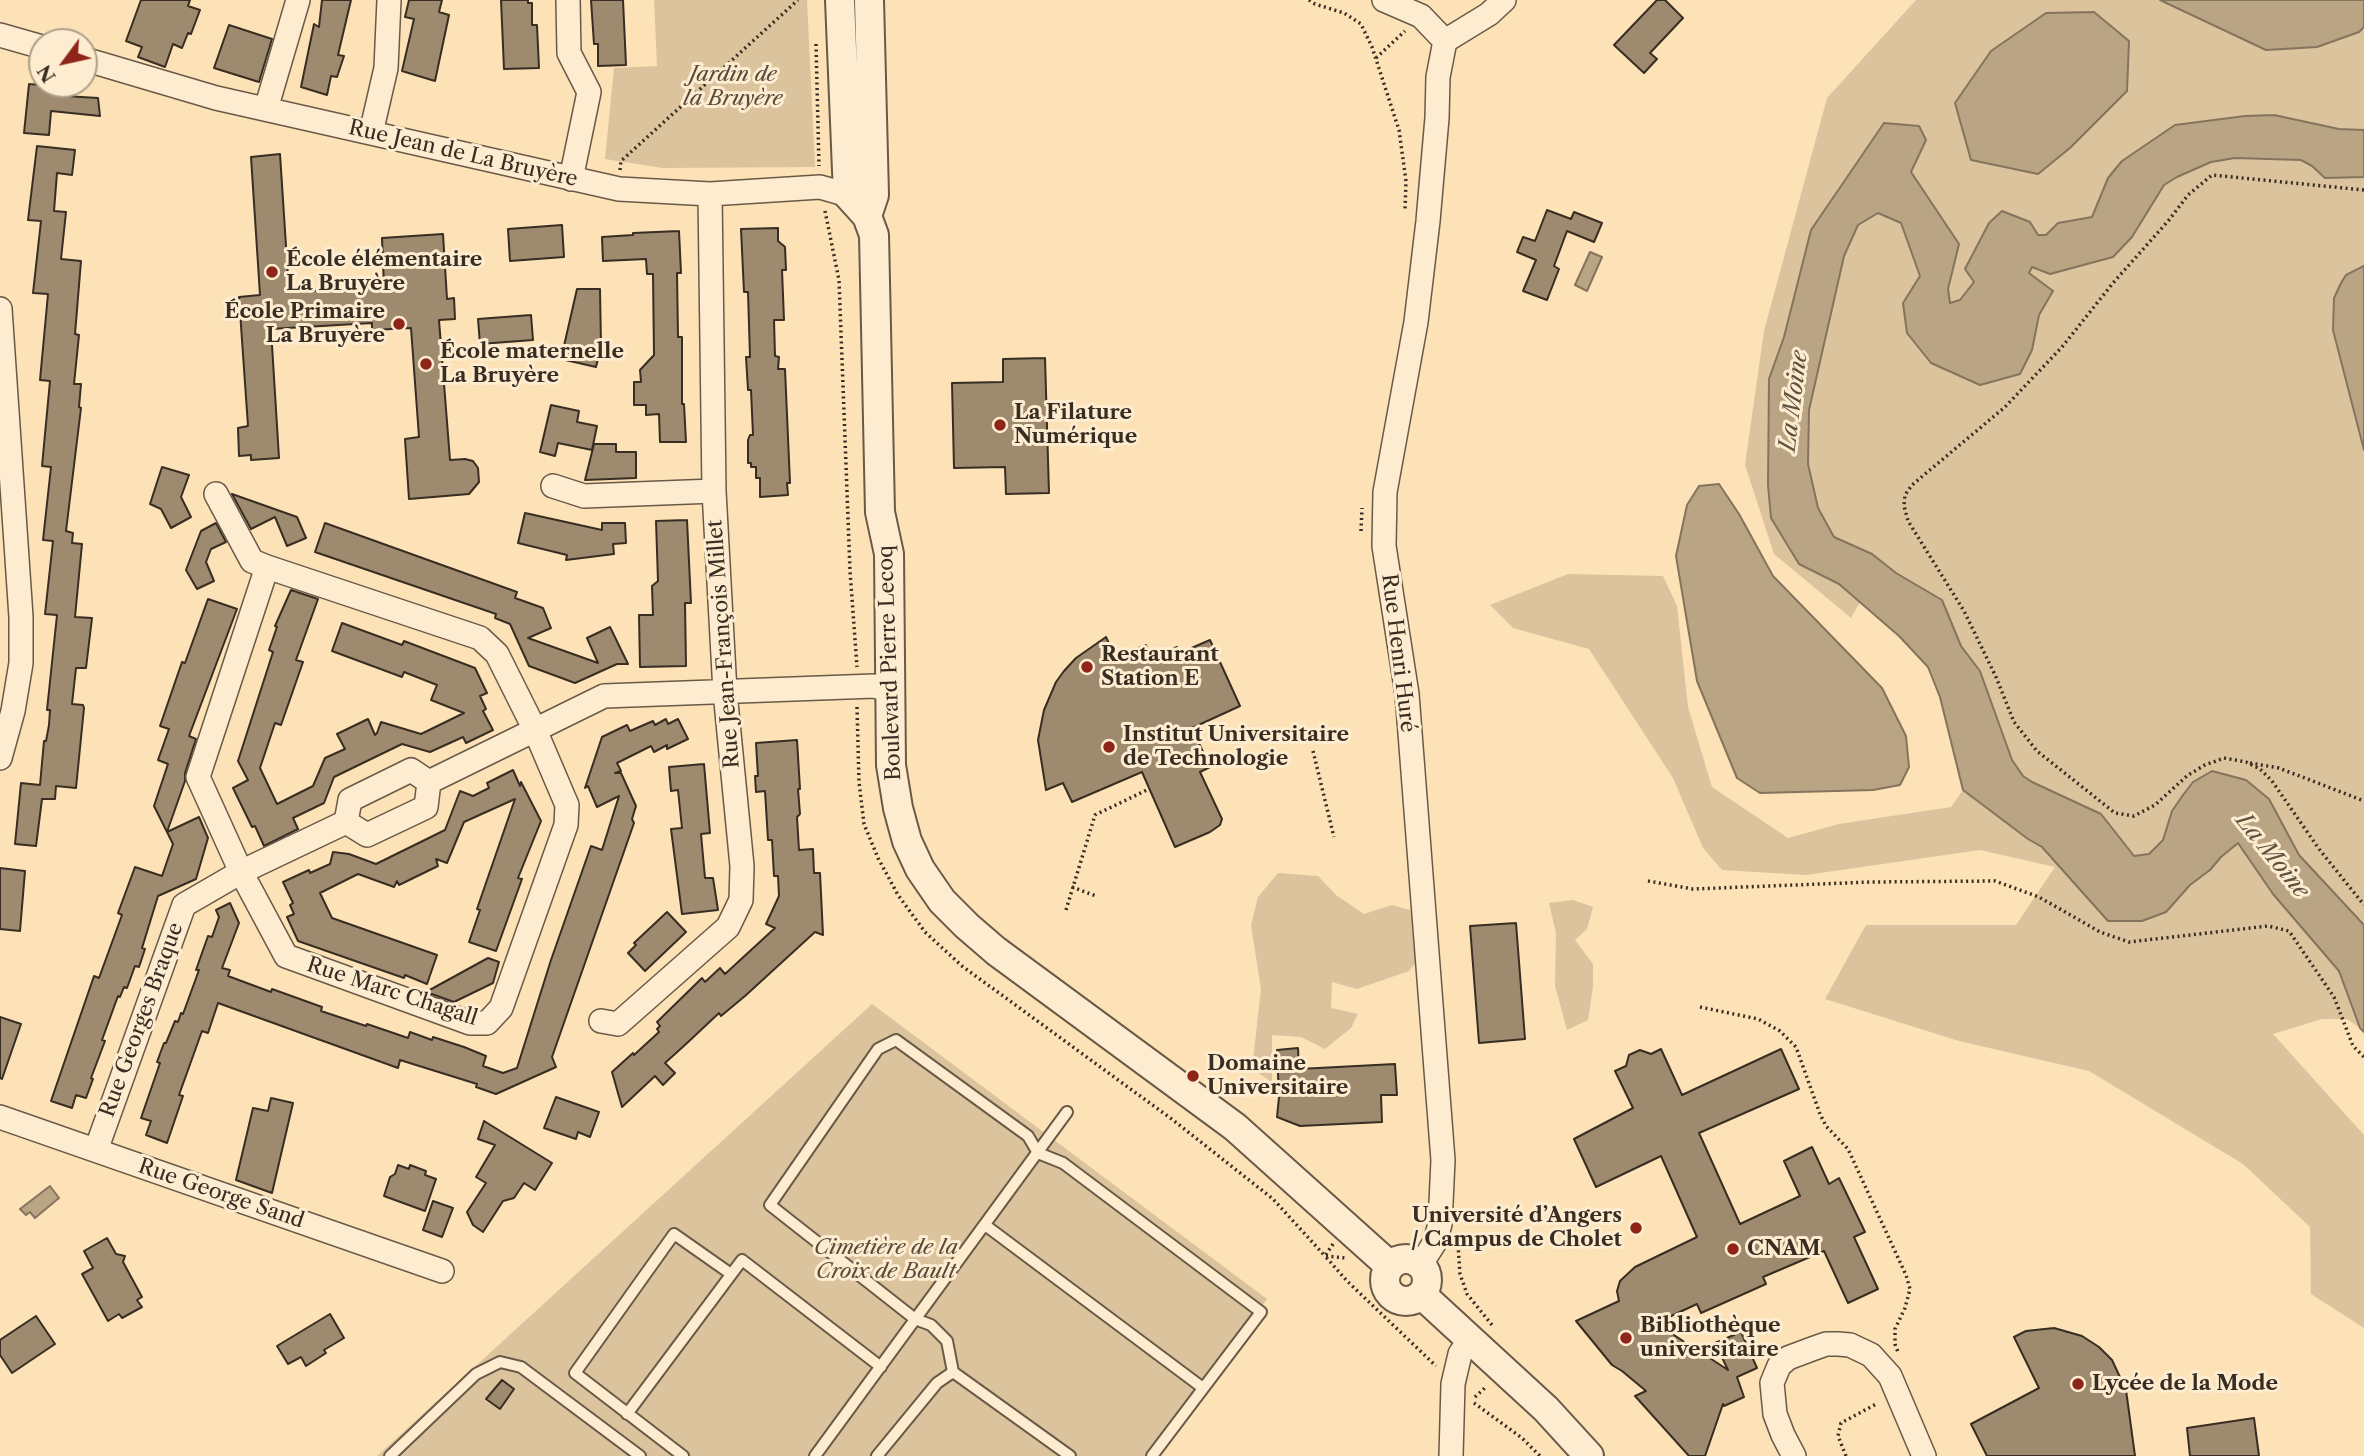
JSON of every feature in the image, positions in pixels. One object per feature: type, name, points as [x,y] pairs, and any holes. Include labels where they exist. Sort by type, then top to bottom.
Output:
[{"type":"street","points":[[266,109],[298,0]]},
{"type":"street","points":[[371,133],[386,68],[388,0]]},
{"type":"street","points":[[568,0],[569,53],[589,92],[571,179]]},
{"type":"street","points":[[840,0],[848,195],[867,215]]},
{"type":"street","name":"Boulevard Pierre Lecoq","points":[[869,0],[874,195],[867,215],[874,235],[880,512],[889,554],[891,765],[907,841],[943,901],[967,926],[996,951],[1236,1126],[1390,1266]]},
{"type":"street","points":[[1384,0],[1421,16],[1445,41],[1489,14],[1504,0]]},
{"type":"street","points":[[0,35],[28,43]]},
{"type":"street","name":"Rue Henri Huré","points":[[1421,1264],[1435,1242],[1440,1224],[1443,1160],[1406,694],[1384,546],[1385,492],[1416,321],[1429,221],[1438,77],[1445,41]]},
{"type":"street","name":"Rue Jean de La Bruyère","points":[[98,63],[216,98],[619,189],[710,194],[820,187],[848,195]]},
{"type":"street","name":"Rue Jean-François Millet","points":[[601,1021],[618,1024],[728,927],[741,900],[742,866],[725,692],[714,491],[710,194]]},
{"type":"street","points":[[0,309],[21,618],[21,663],[13,711],[0,758]]},
{"type":"street","points":[[553,486],[584,496],[714,491]]},
{"type":"street","points":[[216,494],[252,561],[267,567]]},
{"type":"street","name":"Rue Marc Chagall","points":[[267,567],[480,638],[497,654],[535,730],[567,806],[566,825],[501,1008],[487,1023],[470,1023],[286,956],[241,872],[198,777],[267,567]]},
{"type":"street","points":[[429,782],[604,696],[874,686],[890,690]]},
{"type":"street","points":[[411,771],[429,782],[426,807],[367,835],[346,822],[350,800],[398,776],[411,771]]},
{"type":"street","name":"Rue Georges Braque","points":[[96,1150],[184,905],[241,872],[346,822]]},
{"type":"street","name":"Rue George Sand","points":[[0,1116],[442,1271]]},
{"type":"street","points":[[1401,1258],[1409,1258],[1421,1264],[1427,1276],[1426,1289],[1422,1295],[1409,1301],[1394,1298],[1385,1286],[1386,1272],[1390,1266],[1401,1258]]},
{"type":"street","points":[[1422,1295],[1546,1409],[1589,1456]]},
{"type":"street","points":[[1451,1456],[1453,1384],[1460,1354],[1470,1339]]},
{"type":"street","points":[[1794,1456],[1775,1414],[1772,1383],[1779,1366],[1788,1358],[1826,1344],[1850,1345],[1871,1355],[1890,1376],[1924,1456]]},
{"type":"lane","points":[[1070,1456],[953,1372],[947,1341],[931,1325],[915,1319],[770,1205],[878,1049],[896,1040],[1028,1136],[1038,1153],[1063,1163],[1261,1312],[1152,1456]]},
{"type":"lane","points":[[815,1456],[1067,1112]]},
{"type":"lane","points":[[985,1225],[1203,1388]]},
{"type":"lane","points":[[683,1456],[575,1373],[674,1234],[731,1274]]},
{"type":"lane","points":[[627,1414],[742,1260],[881,1367]]},
{"type":"lane","points":[[390,1456],[476,1374],[500,1362],[521,1367],[640,1456]]},
{"type":"lane","points":[[877,1456],[937,1383],[953,1372]]},
{"type":"path","points":[[619,189],[621,162],[799,0]]},
{"type":"path","points":[[1309,0],[1344,13],[1361,24],[1376,58],[1421,16]]},
{"type":"path","points":[[816,40],[820,187],[839,280],[859,782],[864,824],[898,895],[925,932],[962,966],[1173,1120],[1273,1199],[1347,1281],[1463,1396],[1522,1438],[1540,1456]]},
{"type":"path","points":[[2364,190],[2212,176],[2189,195],[2052,357],[2005,407],[1912,485],[1905,495],[1904,506],[1908,521],[1964,611],[2014,722],[2037,751],[2115,813],[2134,816],[2155,805],[2188,775],[2224,758],[2279,768],[2364,801]]},
{"type":"path","points":[[1313,751],[1334,837]]},
{"type":"path","points":[[2246,762],[2260,769],[2272,781],[2319,849],[2364,905]]},
{"type":"path","points":[[1066,910],[1095,815],[1149,789]]},
{"type":"path","points":[[1648,881],[1693,889],[1871,882],[1994,881],[2039,897],[2100,932],[2129,942],[2268,926],[2289,931],[2334,997],[2353,1046],[2364,1057]]},
{"type":"path","points":[[1072,887],[1096,897]]},
{"type":"path","points":[[1700,1007],[1758,1019],[1780,1031],[1796,1047],[1820,1114],[1826,1126],[1848,1149],[1906,1275],[1910,1289],[1895,1329],[1895,1344],[1899,1354]]},
{"type":"path","points":[[1440,1224],[1457,1229],[1460,1275],[1467,1294],[1498,1331]]},
{"type":"path","points":[[1325,1256],[1346,1226]]},
{"type":"path","points":[[1325,1256],[1354,1259],[1368,1244]]},
{"type":"path","points":[[1846,1456],[1838,1436],[1841,1423],[1897,1392]]},
{"type":"green space","name":"Jardin de la Bruyère","points":[[654,0],[807,0],[815,167],[663,168],[605,159],[614,68],[657,66]]},
{"type":"green space","points":[[1916,0],[2160,0],[2193,15],[2358,32],[2364,27],[2364,130],[2339,129],[2274,115],[2175,125],[2122,161],[2108,178],[2092,217],[2058,223],[2046,235],[2038,235],[1974,282],[1960,300],[1950,303],[1948,289],[1959,244],[1911,172],[1811,230],[1784,337],[1769,379],[1768,485],[1771,518],[1799,564],[1839,584],[1860,602],[1851,618],[1774,554],[1745,465],[1764,331],[1827,98]]},
{"type":"green space","points":[[2235,158],[2301,160],[2325,178],[2364,177],[2364,266],[2346,275],[2341,283],[2334,298],[2333,330],[2364,450],[2364,925],[2299,855],[2269,799],[2193,782],[2172,811],[2163,840],[2149,855],[2134,856],[2101,814],[2023,776],[2012,760],[1980,671],[1961,646],[1942,600],[1896,573],[1872,554],[1834,537],[1818,508],[1808,464],[1809,410],[1844,256],[1858,225],[1878,213],[1901,223],[1920,276],[1903,303],[1907,333],[2032,350],[2039,315],[2053,291],[2029,272],[2032,266],[2113,257],[2132,237],[2164,185],[2193,168]]},
{"type":"green space","points":[[1568,574],[1663,576],[1677,606],[1688,707],[1712,787],[1788,838],[1839,824],[1951,807],[1963,790],[2042,847],[2066,872],[2166,912],[2190,885],[2210,870],[2238,842],[2273,894],[2339,971],[2360,1028],[2347,1019],[2322,1019],[2273,1034],[2364,1135],[2364,1328],[2311,1294],[2310,1227],[2243,1164],[2089,1071],[1959,1041],[1825,999],[1866,925],[2016,925],[2055,867],[1980,850],[1806,875],[1722,870],[1703,848],[1673,778],[1589,649],[1513,628],[1490,605]]},
{"type":"green space","points":[[1278,873],[1318,876],[1336,895],[1364,914],[1392,905],[1416,912],[1419,959],[1409,971],[1357,989],[1332,982],[1331,1008],[1358,1014],[1351,1028],[1325,1049],[1301,1037],[1272,1035],[1272,1082],[1252,1069],[1261,989],[1251,925],[1258,897]]},
{"type":"green space","points":[[1573,900],[1593,907],[1587,929],[1575,940],[1593,964],[1593,987],[1588,1020],[1567,1030],[1555,986],[1556,933],[1549,903]]},
{"type":"green space","name":"Cimetière de la Croix de Bault","points":[[872,1004],[1267,1299],[1157,1456],[377,1456]]},
{"type":"water","points":[[2160,0],[2364,0],[2364,27],[2359,32],[2317,47],[2266,50]]},
{"type":"water","points":[[2094,12],[2129,41],[2127,91],[2070,148],[2038,174],[1971,160],[1955,103],[1991,51],[2046,13]]},
{"type":"water","name":"La Moine","points":[[2274,115],[2339,129],[2364,130],[2364,177],[2325,178],[2301,160],[2235,158],[2211,162],[2177,177],[2164,185],[2132,237],[2113,257],[2050,274],[2032,267],[2029,273],[2053,291],[2039,315],[2032,350],[2020,374],[1980,385],[1931,363],[1907,333],[1903,303],[1920,276],[1901,223],[1878,213],[1858,225],[1844,256],[1809,410],[1808,464],[1818,508],[1834,537],[1872,554],[1896,573],[1942,600],[1961,646],[1980,671],[2012,760],[2023,776],[2101,814],[2134,856],[2149,854],[2163,840],[2172,811],[2183,795],[2193,782],[2212,771],[2246,780],[2269,799],[2299,855],[2364,925],[2364,1032],[2360,1028],[2339,971],[2273,894],[2238,843],[2190,885],[2166,912],[2142,921],[2108,921],[2042,847],[1963,790],[1940,697],[1928,667],[1899,636],[1839,584],[1799,564],[1771,518],[1768,485],[1769,379],[1784,337],[1811,230],[1884,123],[1919,126],[1926,140],[1911,172],[1959,244],[1948,289],[1950,303],[1960,300],[1974,282],[1965,269],[1989,223],[2002,211],[2030,222],[2038,235],[2046,235],[2058,223],[2092,217],[2108,178],[2122,161],[2175,125]]},
{"type":"water","points":[[1590,252],[1602,257],[1587,291],[1575,285]]},
{"type":"water","points":[[2364,266],[2364,450],[2333,330],[2334,298],[2341,283],[2346,275]]},
{"type":"water","points":[[1719,484],[1773,576],[1882,688],[1906,736],[1909,767],[1900,785],[1873,790],[1760,793],[1737,778],[1697,681],[1676,556],[1687,505],[1699,486]]},
{"type":"water","points":[[50,1186],[59,1198],[35,1218],[30,1212],[26,1215],[20,1209]]},
{"type":"building","points":[[141,0],[190,0],[188,6],[200,10],[191,34],[188,33],[182,48],[173,44],[165,67],[138,57],[142,47],[126,41]]},
{"type":"building","points":[[322,0],[351,0],[338,55],[344,56],[337,77],[331,76],[327,95],[301,87],[314,24],[319,27]]},
{"type":"building","points":[[409,0],[442,0],[439,12],[449,15],[435,81],[402,71],[414,19],[405,17]]},
{"type":"building","points":[[501,0],[528,0],[528,3],[532,3],[532,25],[537,25],[539,68],[504,69]]},
{"type":"building","points":[[591,0],[623,0],[626,65],[598,66],[598,44],[594,44]]},
{"type":"building","points":[[1657,0],[1665,0],[1683,18],[1650,53],[1657,59],[1644,73],[1614,45]]},
{"type":"building","points":[[229,25],[272,39],[259,82],[214,68]]},
{"type":"building","points":[[28,94],[28,98],[98,98],[100,116],[51,111],[49,135],[24,133]]},
{"type":"building","points":[[37,146],[75,150],[72,175],[57,173],[54,211],[66,212],[61,259],[81,261],[75,334],[79,335],[74,384],[81,384],[81,408],[66,531],[73,533],[72,543],[82,544],[75,617],[92,618],[86,668],[76,668],[72,704],[83,705],[84,708],[76,788],[56,786],[55,799],[42,799],[36,846],[15,844],[21,783],[40,785],[44,741],[49,725],[50,710],[47,710],[57,615],[45,614],[53,541],[43,540],[51,467],[42,466],[50,381],[40,380],[48,294],[33,293],[41,221],[28,220]]},
{"type":"building","points":[[280,154],[289,292],[384,286],[382,238],[443,234],[447,299],[454,298],[455,319],[439,320],[450,460],[473,461],[478,468],[479,482],[469,494],[409,499],[405,439],[419,437],[411,328],[372,330],[372,323],[271,329],[279,458],[251,460],[251,455],[239,456],[238,428],[248,426],[239,297],[260,295],[251,157]]},
{"type":"building","points":[[1547,210],[1571,219],[1574,212],[1602,223],[1594,242],[1567,231],[1554,266],[1559,269],[1547,300],[1523,291],[1536,260],[1517,252],[1523,237],[1535,241]]},
{"type":"building","points":[[562,225],[564,257],[510,261],[508,229]]},
{"type":"building","points":[[778,228],[778,241],[785,247],[786,270],[782,270],[784,320],[774,320],[775,356],[779,357],[778,369],[785,369],[790,483],[787,483],[788,495],[760,497],[760,478],[756,478],[756,467],[751,467],[751,463],[748,463],[748,440],[750,435],[753,435],[746,357],[750,357],[748,292],[744,292],[741,229]]},
{"type":"building","points":[[679,231],[681,273],[677,273],[678,337],[682,337],[682,404],[686,442],[660,442],[659,414],[646,415],[646,405],[634,405],[634,382],[641,382],[640,370],[654,355],[653,274],[647,274],[646,259],[603,261],[602,237]]},
{"type":"building","points":[[577,289],[600,289],[601,346],[596,367],[561,359]]},
{"type":"building","points":[[531,315],[533,340],[480,344],[478,319]]},
{"type":"building","name":"La Filature Numérique","points":[[1045,358],[1049,493],[1006,494],[1005,467],[954,468],[952,383],[1003,382],[1003,359]]},
{"type":"building","points":[[551,405],[579,411],[577,422],[597,426],[592,450],[558,443],[555,456],[540,452]]},
{"type":"building","points":[[594,444],[616,444],[616,452],[636,452],[636,478],[585,480]]},
{"type":"building","points":[[162,467],[189,475],[181,497],[191,517],[171,528],[161,509],[150,504]]},
{"type":"building","points":[[232,494],[297,517],[306,538],[287,546],[275,517],[251,529]]},
{"type":"building","points":[[525,513],[602,530],[602,523],[625,523],[626,543],[613,544],[614,554],[566,560],[567,555],[518,543]]},
{"type":"building","points":[[687,520],[691,603],[685,603],[686,666],[640,667],[639,615],[653,615],[652,586],[658,581],[656,521]]},
{"type":"building","points":[[216,523],[226,542],[211,549],[206,562],[214,581],[197,589],[186,570],[201,531]]},
{"type":"building","points":[[325,523],[517,592],[515,598],[543,608],[551,628],[528,638],[598,663],[587,638],[610,627],[628,664],[617,664],[575,683],[529,666],[510,624],[495,618],[496,614],[315,552]]},
{"type":"building","points":[[291,590],[318,599],[296,660],[303,662],[281,725],[275,723],[260,768],[277,804],[313,786],[325,758],[345,749],[337,734],[368,719],[375,735],[381,722],[421,734],[464,713],[431,700],[437,685],[404,672],[402,677],[332,651],[342,623],[402,645],[404,641],[475,668],[487,693],[480,696],[486,709],[483,711],[493,730],[466,743],[463,737],[430,752],[402,744],[334,777],[324,803],[293,818],[298,829],[264,846],[233,788],[248,780],[238,761],[273,652],[269,650],[277,627],[275,626]]},
{"type":"building","points":[[208,599],[237,609],[189,736],[196,739],[167,832],[154,806],[168,764],[158,760],[169,729],[160,726]]},
{"type":"building","name":"Institut Universitaire de Technologie","points":[[1106,637],[1115,657],[1146,645],[1151,658],[1177,647],[1180,653],[1210,640],[1240,706],[1192,728],[1210,767],[1200,772],[1222,819],[1220,825],[1210,832],[1175,847],[1142,772],[1072,802],[1063,783],[1046,790],[1038,740],[1044,710],[1064,671],[1076,658]]},
{"type":"building","points":[[666,719],[668,724],[678,719],[688,739],[654,752],[651,746],[617,763],[621,771],[615,773],[621,773],[636,806],[632,819],[634,823],[552,1057],[556,1067],[496,1094],[476,1087],[477,1084],[400,1060],[398,1068],[218,1003],[208,1033],[202,1031],[179,1095],[183,1096],[167,1143],[146,1135],[151,1121],[141,1118],[160,1063],[157,1062],[175,1021],[178,1022],[181,1013],[183,1014],[208,936],[212,937],[219,917],[216,910],[230,903],[239,923],[222,968],[230,970],[228,976],[322,1007],[321,1011],[366,1026],[367,1024],[408,1038],[410,1032],[464,1047],[486,1056],[483,1066],[503,1073],[517,1068],[591,846],[602,850],[619,796],[597,807],[588,786],[585,788],[602,737],[627,725],[630,731],[653,721],[655,725]]},
{"type":"building","points":[[797,740],[800,789],[800,814],[797,817],[799,850],[813,849],[814,873],[820,873],[823,935],[815,932],[745,996],[721,1016],[719,1013],[665,1063],[675,1073],[663,1085],[655,1076],[622,1107],[612,1072],[659,1032],[657,1029],[660,1026],[657,1022],[702,978],[705,982],[720,968],[725,974],[775,928],[766,924],[779,896],[778,876],[774,876],[772,840],[768,840],[765,791],[756,792],[756,743]]},
{"type":"building","points":[[704,764],[710,833],[701,834],[705,878],[713,878],[718,910],[682,914],[671,829],[682,828],[678,790],[671,791],[669,767]]},
{"type":"building","points":[[513,770],[541,821],[518,878],[522,879],[496,951],[469,942],[480,910],[477,909],[515,799],[464,822],[447,863],[436,859],[438,866],[399,885],[397,881],[394,887],[358,874],[320,893],[332,918],[437,955],[427,984],[298,941],[287,917],[294,914],[290,905],[293,903],[283,882],[330,864],[333,852],[349,854],[376,864],[445,830],[460,791],[473,796],[489,788],[487,783]]},
{"type":"building","points":[[199,817],[208,838],[196,879],[158,896],[139,967],[135,966],[127,988],[124,987],[120,997],[118,996],[86,1098],[76,1095],[72,1108],[51,1101],[94,976],[99,978],[122,915],[118,913],[135,867],[162,876],[173,844],[167,832]]},
{"type":"building","points":[[0,868],[25,871],[20,931],[0,929]]},
{"type":"building","points":[[667,912],[686,932],[645,971],[628,953],[636,945],[634,943]]},
{"type":"building","points":[[1516,923],[1525,1039],[1479,1043],[1470,926]]},
{"type":"building","points":[[488,958],[499,962],[493,983],[454,1002],[426,992]]},
{"type":"building","points":[[0,1017],[21,1024],[2,1079],[0,1078]]},
{"type":"building","points":[[1298,1048],[1299,1069],[1395,1064],[1397,1095],[1381,1095],[1382,1122],[1300,1126],[1277,1117],[1277,1050]]},
{"type":"building","points":[[1661,1049],[1682,1095],[1781,1049],[1799,1089],[1699,1133],[1740,1224],[1800,1196],[1784,1161],[1812,1147],[1829,1184],[1839,1178],[1865,1232],[1854,1237],[1878,1289],[1848,1303],[1824,1251],[1763,1277],[1766,1284],[1701,1313],[1697,1304],[1656,1323],[1683,1341],[1692,1354],[1699,1351],[1728,1370],[1715,1343],[1741,1332],[1757,1368],[1737,1377],[1744,1397],[1724,1406],[1723,1404],[1705,1456],[1689,1456],[1635,1396],[1646,1391],[1612,1365],[1576,1321],[1619,1301],[1617,1291],[1620,1281],[1635,1267],[1697,1237],[1661,1156],[1596,1187],[1574,1139],[1633,1108],[1615,1071],[1626,1066],[1629,1055],[1640,1050],[1651,1054]]},
{"type":"building","points":[[556,1097],[599,1112],[590,1137],[578,1132],[576,1139],[544,1128]]},
{"type":"building","points":[[271,1098],[293,1103],[272,1193],[236,1180],[253,1108],[268,1111]]},
{"type":"building","points":[[484,1121],[552,1163],[535,1190],[524,1183],[514,1198],[503,1201],[483,1232],[473,1225],[467,1212],[486,1183],[476,1177],[495,1145],[478,1139]]},
{"type":"building","points":[[398,1165],[409,1169],[410,1165],[426,1171],[425,1175],[436,1179],[425,1211],[384,1196],[390,1177],[395,1174]]},
{"type":"building","points":[[433,1201],[453,1208],[442,1237],[423,1230]]},
{"type":"building","points":[[107,1238],[116,1254],[125,1256],[123,1262],[142,1297],[137,1300],[142,1307],[122,1318],[119,1314],[108,1321],[82,1274],[93,1268],[84,1251]]},
{"type":"building","points":[[330,1314],[344,1338],[324,1350],[326,1353],[306,1366],[301,1357],[288,1364],[277,1346]]},
{"type":"building","points":[[36,1316],[55,1344],[12,1373],[0,1355],[0,1340]]},
{"type":"building","points":[[2054,1328],[2082,1336],[2112,1360],[2126,1390],[2135,1456],[1987,1456],[1971,1424],[2039,1388],[2014,1337],[2026,1331]]},
{"type":"building","points":[[502,1380],[514,1389],[500,1409],[486,1399]]},
{"type":"building","points":[[2254,1418],[2259,1456],[2190,1456],[2187,1428]]},
{"type":"place","name":"École élémentaire La Bruyère","points":[[272,272]]},
{"type":"place","name":"École Primaire La Bruyère","points":[[399,324]]},
{"type":"place","name":"École maternelle La Bruyère","points":[[426,364]]},
{"type":"place","name":"La Filature Numérique","points":[[1000,425]]},
{"type":"place","name":"Restaurant Station E","points":[[1087,667]]},
{"type":"place","name":"Institut Universitaire de Technologie","points":[[1109,747]]},
{"type":"place","name":"Domaine Universitaire","points":[[1193,1076]]},
{"type":"place","name":"Université d’Angers / Campus de Cholet","points":[[1636,1228]]},
{"type":"place","name":"CNAM","points":[[1733,1249]]},
{"type":"place","name":"Bibliothèque universitaire","points":[[1626,1338]]},
{"type":"place","name":"Lycée de la Mode","points":[[2078,1384]]}]
